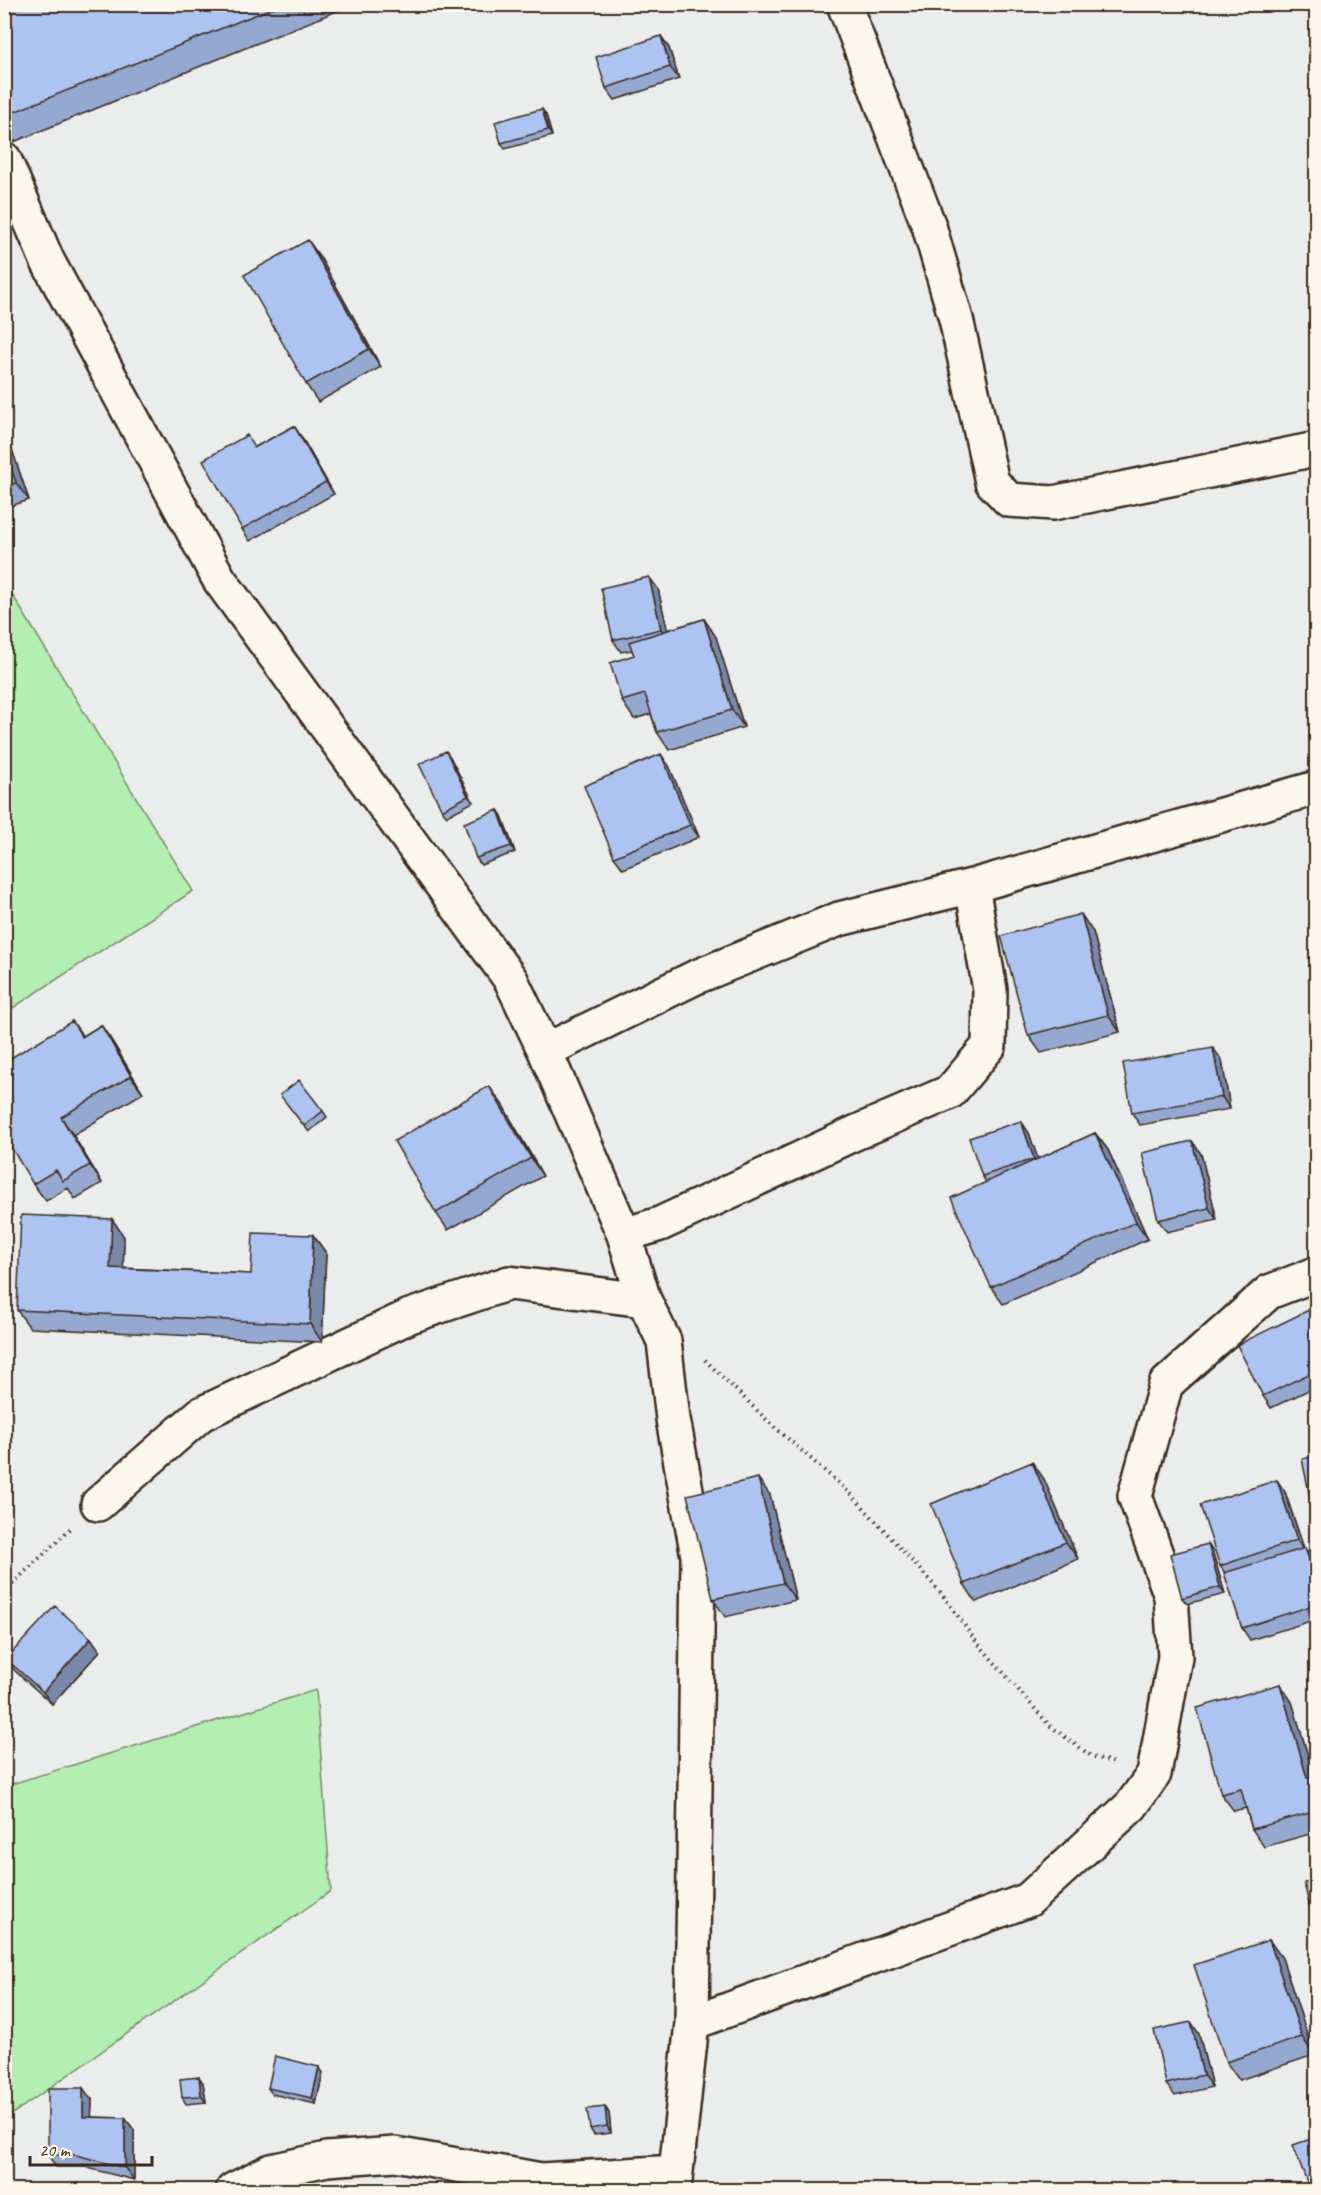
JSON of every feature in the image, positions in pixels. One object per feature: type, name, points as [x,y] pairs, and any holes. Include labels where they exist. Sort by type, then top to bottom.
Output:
[{"type":"street","points":[[844,4],[929,226],[956,319],[992,482],[1010,500],[1053,502],[1317,449]]},
{"type":"street","points":[[4,159],[47,260],[219,579],[511,980],[545,1051],[624,1235],[644,1300],[664,1341],[673,1419],[698,1556],[692,2023],[675,2181],[541,2180],[395,2154],[327,2159],[271,2171],[233,2190]]},
{"type":"street","points":[[545,1051],[696,977],[839,919],[972,886],[1317,788]]},
{"type":"street","points":[[624,1235],[660,1224],[855,1133],[950,1092],[989,1046],[990,990],[972,886]]},
{"type":"street","points":[[692,2023],[1028,1900],[1131,1806],[1154,1774],[1175,1657],[1171,1596],[1135,1496],[1166,1384],[1269,1292],[1317,1274]]},
{"type":"street","points":[[98,1504],[201,1414],[410,1317],[509,1283],[644,1300]]},
{"type":"path","points":[[702,1357],[769,1422],[851,1494],[942,1594],[975,1640],[1049,1725],[1091,1756],[1154,1774]]},
{"type":"path","points":[[4,1592],[98,1504]]},
{"type":"green space","points":[[4,581],[193,891],[5,1013],[4,1013]]},
{"type":"green space","points":[[316,1690],[331,1891],[5,2119],[5,1786]]},
{"type":"building","points":[[4,4],[282,4],[4,116]]},
{"type":"building","points":[[661,36],[670,67],[606,88],[596,57]]},
{"type":"building","points":[[542,109],[548,130],[501,143],[495,122]]},
{"type":"building","points":[[308,240],[369,349],[306,384],[244,275]]},
{"type":"building","points":[[294,426],[326,482],[242,529],[203,460],[247,435],[254,448]]},
{"type":"building","points":[[4,446],[16,483],[4,486]]},
{"type":"building","points":[[649,577],[661,629],[613,640],[601,588]]},
{"type":"building","points":[[704,619],[732,710],[657,732],[645,694],[622,701],[610,663],[634,655],[629,642]]},
{"type":"building","points":[[446,751],[468,796],[442,810],[419,764]]},
{"type":"building","points":[[661,754],[690,825],[614,857],[584,786]]},
{"type":"building","points":[[498,810],[511,846],[476,858],[464,823]]},
{"type":"building","points":[[1081,914],[1108,1015],[1028,1035],[1001,936]]},
{"type":"building","points":[[72,1021],[82,1037],[101,1025],[131,1076],[61,1117],[90,1165],[63,1181],[56,1170],[33,1184],[4,1135],[4,1062]]},
{"type":"building","points":[[1213,1048],[1222,1097],[1132,1113],[1123,1063]]},
{"type":"building","points":[[299,1080],[323,1111],[304,1126],[280,1095]]},
{"type":"building","points":[[489,1086],[531,1158],[436,1213],[394,1141]]},
{"type":"building","points":[[1021,1121],[1034,1159],[982,1176],[969,1138]]},
{"type":"building","points":[[1095,1133],[1136,1222],[991,1287],[951,1198]]},
{"type":"building","points":[[1192,1141],[1209,1208],[1158,1220],[1142,1153]]},
{"type":"building","points":[[21,1215],[112,1219],[110,1268],[251,1274],[253,1233],[313,1235],[310,1324],[17,1310]]},
{"type":"building","points":[[1317,1306],[1317,1370],[1263,1396],[1237,1345]]},
{"type":"building","points":[[1317,1456],[1317,1531],[1302,1459]]},
{"type":"building","points":[[1032,1462],[1066,1542],[964,1584],[931,1504]]},
{"type":"building","points":[[758,1478],[783,1583],[713,1599],[687,1495]]},
{"type":"building","points":[[1277,1480],[1297,1540],[1220,1566],[1200,1505]]},
{"type":"building","points":[[1208,1544],[1220,1587],[1182,1598],[1170,1554]]},
{"type":"building","points":[[1305,1548],[1317,1582],[1317,1604],[1242,1628],[1224,1573]]},
{"type":"building","points":[[55,1606],[91,1638],[43,1692],[6,1659]]},
{"type":"building","points":[[1280,1684],[1307,1778],[1315,1776],[1317,1781],[1317,1811],[1252,1829],[1241,1789],[1221,1794],[1197,1708]]},
{"type":"building","points":[[1317,1880],[1317,1921],[1313,1921],[1304,1883]]},
{"type":"building","points":[[1269,1940],[1302,2037],[1226,2062],[1194,1965]]},
{"type":"building","points":[[1191,2022],[1203,2075],[1166,2084],[1154,2030]]},
{"type":"building","points":[[275,2056],[319,2067],[312,2098],[268,2088]]},
{"type":"building","points":[[199,2077],[201,2096],[182,2097],[180,2079]]},
{"type":"building","points":[[48,2088],[83,2088],[83,2117],[125,2118],[125,2168],[76,2155],[48,2155]]},
{"type":"building","points":[[605,2107],[607,2126],[590,2129],[587,2109]]},
{"type":"building","points":[[1317,2137],[1317,2190],[1310,2190],[1293,2145]]}]
